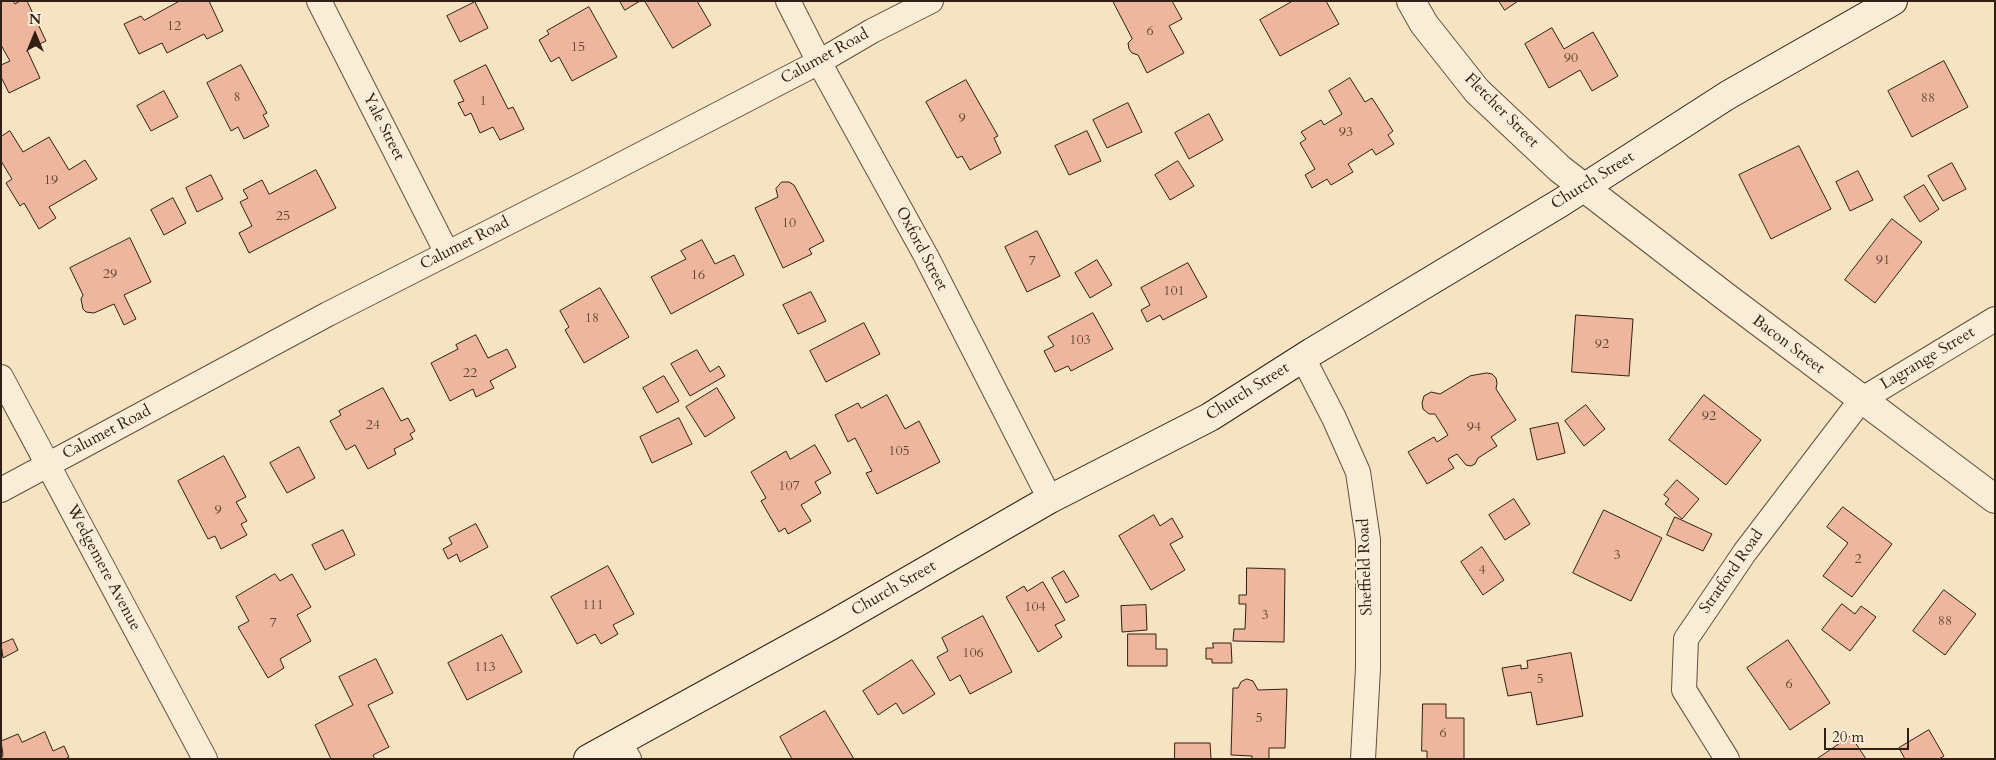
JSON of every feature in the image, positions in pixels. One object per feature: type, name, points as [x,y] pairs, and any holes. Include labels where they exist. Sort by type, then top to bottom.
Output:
[{"type":"main road","name":"Fletcher Street","points":[[1411,1],[1424,24],[1477,91],[1583,188]]},
{"type":"main road","name":"Church Street","points":[[588,759],[624,750],[830,626],[1050,499],[1210,417],[1302,358],[1583,188],[1728,95],[1894,1]]},
{"type":"main road","name":"Bacon Street","points":[[1583,188],[1861,400],[1995,499]]},
{"type":"street","name":"Yale Street","points":[[319,1],[447,253]]},
{"type":"street","name":"Oxford Street","points":[[788,1],[819,62],[926,256],[1050,499]]},
{"type":"street","name":"Calumet Road","points":[[1,490],[328,314],[819,62],[930,1]]},
{"type":"street","name":"Lagrange Street","points":[[1861,400],[1995,319]]},
{"type":"street","name":"Sheffield Road","points":[[1302,358],[1334,418],[1358,472],[1368,540],[1368,668],[1363,759]]},
{"type":"street","name":"Wedgemere Avenue","points":[[1,377],[205,759]]},
{"type":"street","name":"Stratford Road","points":[[1727,759],[1684,690],[1686,639],[1745,552],[1861,400]]},
{"type":"building","points":[[1,1],[13,1],[15,4],[20,1],[27,1],[46,41],[27,50],[40,78],[9,93],[1,77],[1,65],[10,61],[1,45]]},
{"type":"building","points":[[180,1],[209,1],[223,31],[207,39],[204,34],[167,53],[162,43],[139,54],[124,24],[141,16],[144,20]]},
{"type":"building","points":[[620,1],[640,1],[625,10]]},
{"type":"building","points":[[645,1],[697,1],[711,25],[673,48]]},
{"type":"building","points":[[1113,1],[1172,1],[1182,19],[1169,26],[1184,53],[1147,73],[1138,55],[1132,53],[1129,49],[1128,43],[1132,39]]},
{"type":"building","points":[[1293,1],[1326,1],[1339,24],[1280,56],[1260,20]]},
{"type":"building","points":[[1499,1],[1518,1],[1505,10]]},
{"type":"building","points":[[475,2],[488,28],[460,42],[447,16]]},
{"type":"building","points":[[589,7],[617,57],[572,81],[559,57],[551,62],[539,40],[549,34],[547,31]]},
{"type":"building","points":[[1552,28],[1564,49],[1593,32],[1618,76],[1592,91],[1580,70],[1549,88],[1525,44]]},
{"type":"building","points":[[1944,61],[1968,107],[1912,137],[1888,91]]},
{"type":"building","points":[[241,65],[267,113],[263,115],[269,126],[244,139],[238,127],[231,131],[207,83]]},
{"type":"building","points":[[486,65],[508,109],[513,107],[524,129],[500,140],[493,127],[480,133],[471,113],[465,116],[458,103],[464,101],[454,81]]},
{"type":"building","points":[[1350,78],[1365,102],[1372,98],[1393,131],[1388,135],[1394,144],[1376,155],[1372,149],[1348,164],[1353,172],[1331,185],[1327,179],[1312,188],[1305,175],[1315,169],[1300,143],[1306,139],[1301,132],[1321,120],[1324,125],[1342,114],[1329,91]]},
{"type":"building","points":[[966,80],[998,136],[994,138],[1001,153],[970,170],[962,156],[957,158],[926,102]]},
{"type":"building","points":[[164,91],[178,117],[151,131],[137,106]]},
{"type":"building","points":[[1128,103],[1142,132],[1107,148],[1093,120]]},
{"type":"building","points":[[1209,114],[1223,140],[1189,159],[1175,133]]},
{"type":"building","points":[[10,131],[23,152],[49,137],[69,170],[85,160],[97,179],[49,207],[56,218],[39,229],[24,203],[20,206],[6,183],[12,179],[1,161],[1,137]]},
{"type":"building","points":[[1087,131],[1101,161],[1069,175],[1055,146]]},
{"type":"building","points":[[1799,146],[1831,209],[1771,239],[1739,175]]},
{"type":"building","points":[[1178,161],[1194,186],[1170,200],[1155,175]]},
{"type":"building","points":[[1952,163],[1966,189],[1943,201],[1928,176]]},
{"type":"building","points":[[316,170],[336,208],[249,253],[239,233],[252,226],[240,202],[248,198],[243,190],[262,180],[269,194]]},
{"type":"building","points":[[1858,171],[1873,200],[1850,211],[1836,182]]},
{"type":"building","points":[[211,175],[223,199],[197,212],[186,188]]},
{"type":"building","points":[[782,182],[789,182],[794,185],[824,241],[809,249],[812,254],[783,268],[755,208],[778,197],[776,189]]},
{"type":"building","points":[[1924,185],[1939,209],[1920,222],[1904,197]]},
{"type":"building","points":[[173,198],[186,223],[164,235],[151,210]]},
{"type":"building","points":[[1892,219],[1922,242],[1875,303],[1845,280]]},
{"type":"building","points":[[1037,231],[1060,276],[1027,292],[1005,247]]},
{"type":"building","points":[[130,238],[151,282],[124,295],[136,319],[124,325],[114,304],[94,313],[86,312],[83,309],[81,299],[83,295],[70,268]]},
{"type":"building","points":[[702,240],[715,264],[734,255],[744,275],[671,314],[651,277],[686,259],[681,251]]},
{"type":"building","points":[[1097,260],[1112,285],[1090,298],[1075,273]]},
{"type":"building","points":[[1188,263],[1207,297],[1163,320],[1160,315],[1147,322],[1141,310],[1150,305],[1141,288]]},
{"type":"building","points":[[600,288],[629,337],[584,363],[565,330],[569,327],[560,311]]},
{"type":"building","points":[[811,292],[826,321],[798,334],[783,305]]},
{"type":"building","points":[[1093,313],[1113,349],[1071,371],[1068,366],[1055,372],[1044,351],[1054,346],[1048,337]]},
{"type":"building","points":[[1576,315],[1633,319],[1629,376],[1572,372]]},
{"type":"building","points":[[864,323],[880,354],[826,382],[810,351]]},
{"type":"building","points":[[476,335],[488,358],[507,349],[516,367],[490,381],[494,388],[476,397],[473,389],[450,401],[431,363],[458,349],[456,345]]},
{"type":"building","points":[[697,350],[710,372],[719,366],[725,376],[690,396],[671,364]]},
{"type":"building","points":[[1492,374],[1496,378],[1496,389],[1516,420],[1491,437],[1497,446],[1478,458],[1475,464],[1471,466],[1466,465],[1457,454],[1448,459],[1454,468],[1427,484],[1408,452],[1434,437],[1437,442],[1448,435],[1435,414],[1429,414],[1423,409],[1424,396],[1431,392],[1440,394],[1470,376]]},
{"type":"building","points":[[664,376],[679,401],[657,413],[643,388]]},
{"type":"building","points":[[383,388],[401,421],[408,418],[415,431],[410,434],[413,439],[394,449],[396,454],[368,469],[355,445],[346,450],[330,421],[341,415],[339,411]]},
{"type":"building","points":[[717,388],[735,418],[705,437],[686,407]]},
{"type":"building","points":[[887,395],[905,429],[919,421],[940,462],[877,494],[866,473],[872,471],[855,438],[848,442],[835,415],[858,403],[861,408]]},
{"type":"building","points":[[1704,395],[1761,440],[1726,485],[1669,440]]},
{"type":"building","points":[[1586,405],[1605,429],[1584,446],[1565,421]]},
{"type":"building","points":[[679,418],[692,444],[652,463],[640,437]]},
{"type":"building","points":[[1558,423],[1565,453],[1537,460],[1530,429]]},
{"type":"building","points":[[815,445],[831,473],[815,482],[821,493],[801,505],[811,521],[788,534],[785,528],[779,532],[761,501],[766,498],[751,472],[786,451],[790,459]]},
{"type":"building","points":[[299,447],[315,478],[287,493],[270,463]]},
{"type":"building","points":[[224,456],[246,497],[236,502],[247,521],[241,524],[247,535],[221,549],[215,536],[208,539],[178,481]]},
{"type":"building","points":[[1677,480],[1699,499],[1682,519],[1665,504],[1669,499],[1664,495]]},
{"type":"building","points":[[1514,499],[1530,524],[1505,540],[1489,515]]},
{"type":"building","points":[[1843,507],[1892,544],[1852,597],[1823,576],[1848,543],[1827,527]]},
{"type":"building","points":[[1604,510],[1662,538],[1631,601],[1573,573]]},
{"type":"building","points":[[1154,515],[1160,526],[1172,518],[1183,537],[1170,544],[1185,570],[1151,590],[1119,536]]},
{"type":"building","points":[[1675,517],[1712,534],[1703,551],[1667,535]]},
{"type":"building","points":[[476,524],[488,547],[460,562],[457,554],[448,559],[443,549],[452,544],[449,538]]},
{"type":"building","points":[[343,530],[355,555],[325,570],[312,545]]},
{"type":"building","points":[[1482,547],[1504,580],[1483,595],[1461,562]]},
{"type":"building","points":[[608,566],[634,614],[613,625],[618,634],[601,644],[595,634],[577,644],[551,597]]},
{"type":"building","points":[[1247,568],[1285,569],[1284,642],[1233,641],[1234,629],[1245,629],[1246,604],[1239,604],[1239,595],[1246,595]]},
{"type":"building","points":[[1064,571],[1079,596],[1066,603],[1052,578]]},
{"type":"building","points":[[275,574],[280,581],[292,574],[311,607],[297,615],[311,641],[280,659],[284,668],[268,678],[238,627],[249,621],[236,597]]},
{"type":"building","points":[[1043,582],[1065,620],[1055,625],[1062,637],[1038,652],[1006,597],[1024,586],[1027,591]]},
{"type":"building","points":[[1944,590],[1976,614],[1945,655],[1913,631]]},
{"type":"building","points":[[1842,604],[1855,614],[1861,606],[1876,617],[1850,651],[1822,630]]},
{"type":"building","points":[[1146,605],[1147,630],[1122,632],[1121,606]]},
{"type":"building","points":[[983,616],[1012,672],[970,694],[960,675],[950,681],[937,657],[948,651],[942,638]]},
{"type":"building","points":[[1128,634],[1156,634],[1156,649],[1167,649],[1167,666],[1128,666]]},
{"type":"building","points":[[502,635],[522,672],[467,700],[448,663]]},
{"type":"building","points":[[13,639],[18,650],[3,658],[1,644]]},
{"type":"building","points":[[1788,640],[1830,703],[1790,730],[1747,668]]},
{"type":"building","points":[[1213,643],[1231,643],[1232,663],[1212,663],[1212,659],[1206,659],[1206,648],[1213,648]]},
{"type":"building","points":[[1571,653],[1583,716],[1537,725],[1531,692],[1508,696],[1502,668],[1521,665],[1521,669],[1528,668],[1527,661]]},
{"type":"building","points":[[376,659],[393,693],[368,705],[389,747],[373,755],[375,759],[331,759],[315,725],[353,705],[339,677]]},
{"type":"building","points":[[912,660],[935,694],[903,714],[896,703],[878,715],[863,691]]},
{"type":"building","points":[[1247,679],[1253,681],[1258,690],[1287,689],[1285,748],[1269,748],[1269,759],[1252,759],[1252,756],[1231,755],[1233,688],[1238,688],[1241,682]]},
{"type":"building","points":[[1423,704],[1446,704],[1446,718],[1464,718],[1464,759],[1427,759],[1427,751],[1422,751]]},
{"type":"building","points":[[825,711],[854,759],[792,759],[780,737]]},
{"type":"building","points":[[1929,730],[1944,756],[1939,759],[1905,759],[1899,748]]},
{"type":"building","points":[[45,732],[53,751],[64,746],[69,757],[65,759],[1,759],[3,755],[1,741],[18,734],[22,742]]},
{"type":"building","points":[[1851,736],[1866,759],[1817,759]]},
{"type":"building","points":[[1175,743],[1210,743],[1211,759],[1175,759]]}]
